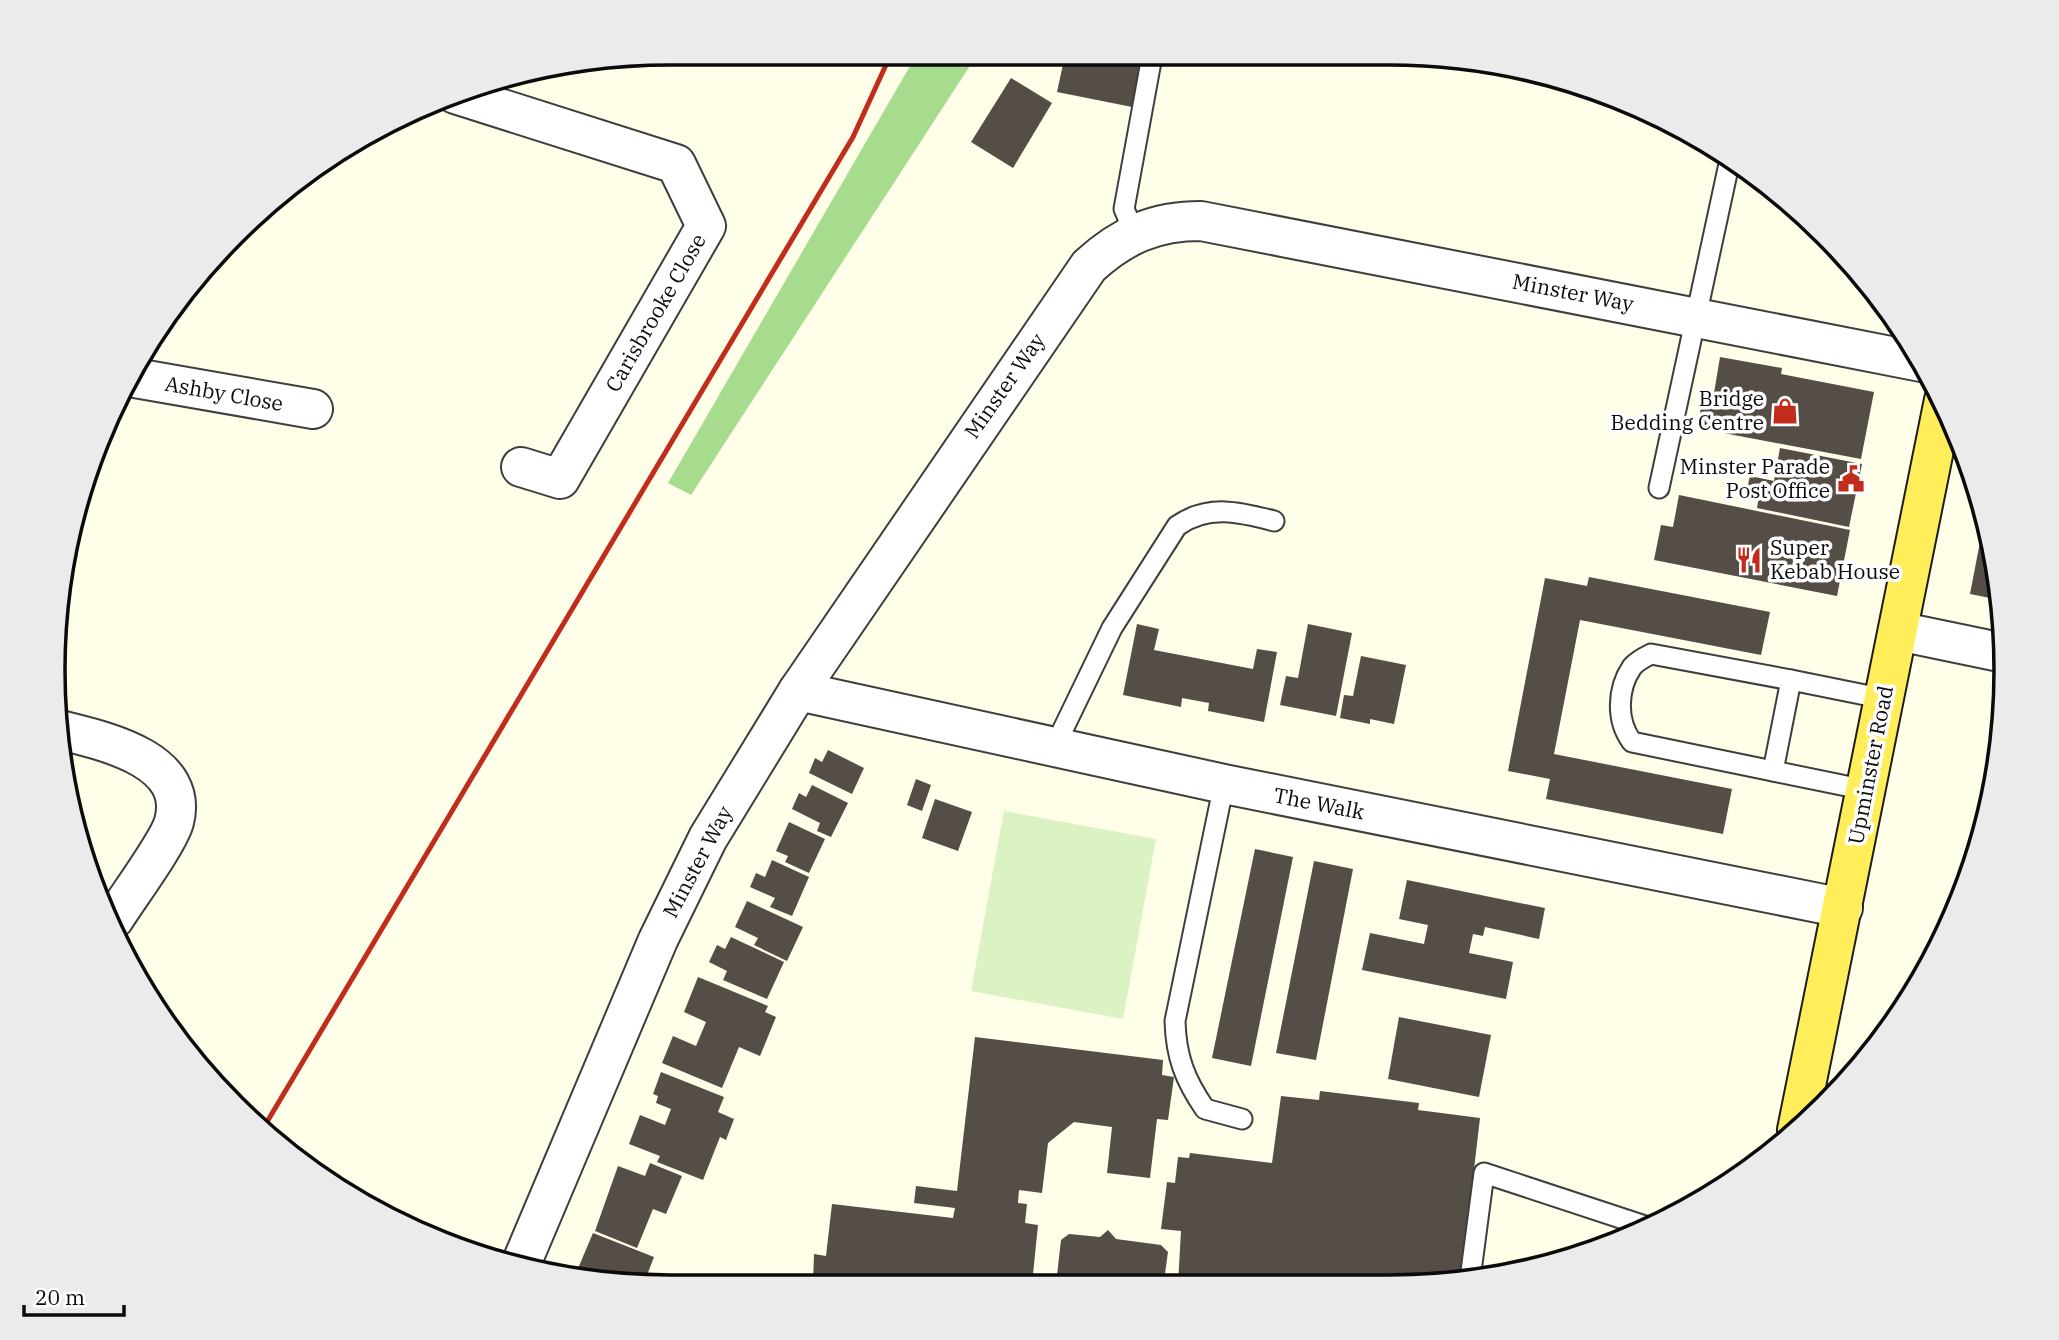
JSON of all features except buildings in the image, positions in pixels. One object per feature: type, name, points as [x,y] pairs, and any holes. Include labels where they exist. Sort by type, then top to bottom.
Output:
[{"type":"main road","name":"Upminster Road","points":[[1800,1113],[1940,420]]},
{"type":"street","name":"Carisbrooke Close","points":[[470,99],[676,164],[706,226],[560,480],[521,467]]},
{"type":"street","name":"Minster Way","points":[[524,1257],[658,940],[708,838],[798,691],[1089,266],[1111,246],[1134,232],[1156,225],[1201,221],[1908,359]]},
{"type":"street","name":"Ashby Close","points":[[140,379],[313,409]]},
{"type":"street","points":[[1898,631],[1994,651]]},
{"type":"street","name":"The Walk","points":[[798,691],[1224,784],[1843,908]]},
{"type":"street","points":[[68,732],[111,742],[166,774],[177,799],[173,825],[117,915]]},
{"type":"lane","points":[[1134,232],[1124,209],[1150,65]]},
{"type":"lane","points":[[1659,488],[1728,169]]},
{"type":"lane","points":[[1054,748],[1112,628],[1177,526],[1192,515],[1207,512],[1235,511],[1274,521]]},
{"type":"lane","points":[[1866,789],[1632,741],[1623,730],[1620,718],[1623,692],[1633,665],[1651,654],[1885,699]]},
{"type":"lane","points":[[1773,771],[1791,680]]},
{"type":"lane","points":[[1224,784],[1175,1021],[1176,1053],[1189,1085],[1205,1109],[1242,1119]]},
{"type":"lane","points":[[1471,1269],[1484,1173],[1635,1223]]},
{"type":"green space","points":[[911,65],[970,65],[691,495],[668,483]]},
{"type":"green space","points":[[1004,811],[1156,839],[1123,1019],[971,991]]},
{"type":"railway","points":[[267,1122],[853,137],[886,65]]},
{"type":"place","name":"Bridge Bedding Centre","points":[[1785,411]]},
{"type":"place","name":"Minster Parade Post Office","points":[[1851,479]]},
{"type":"place","name":"Super Kebab House","points":[[1749,560]]}]
